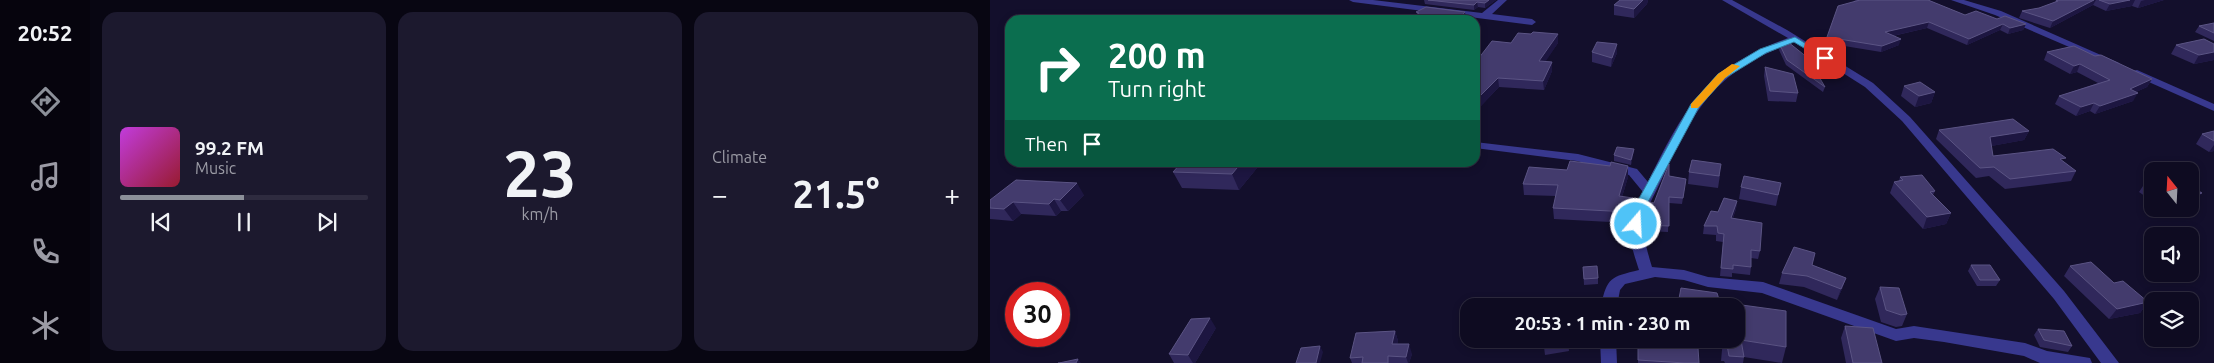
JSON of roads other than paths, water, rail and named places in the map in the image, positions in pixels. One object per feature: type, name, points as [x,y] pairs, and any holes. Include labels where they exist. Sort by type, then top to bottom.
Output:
[{"type":"street","points":[[1353,0],[1475,15]]},
{"type":"street","points":[[1483,16],[1493,10],[1503,0]]},
{"type":"street","points":[[1726,0],[1795,39],[1869,85],[1906,119],[2059,295],[2111,363]]},
{"type":"street","points":[[1955,0],[1998,14],[2124,67],[2214,108]]},
{"type":"street","points":[[1480,16],[1532,22]]},
{"type":"street","points":[[1647,273],[1638,246],[1636,224],[1642,202],[1650,192],[1681,128],[1703,95],[1734,67],[1763,51],[1795,39]]},
{"type":"street","points":[[1480,146],[1563,156],[1596,162],[1616,170],[1633,172],[1650,192]]},
{"type":"street","points":[[1611,298],[1613,288],[1620,280],[1647,273],[1684,275],[1708,282],[1763,288],[1896,335],[1914,332],[1944,336],[2025,350],[2046,358],[2084,363]]},
{"type":"street","points":[[1608,348],[1608,363]]}]
